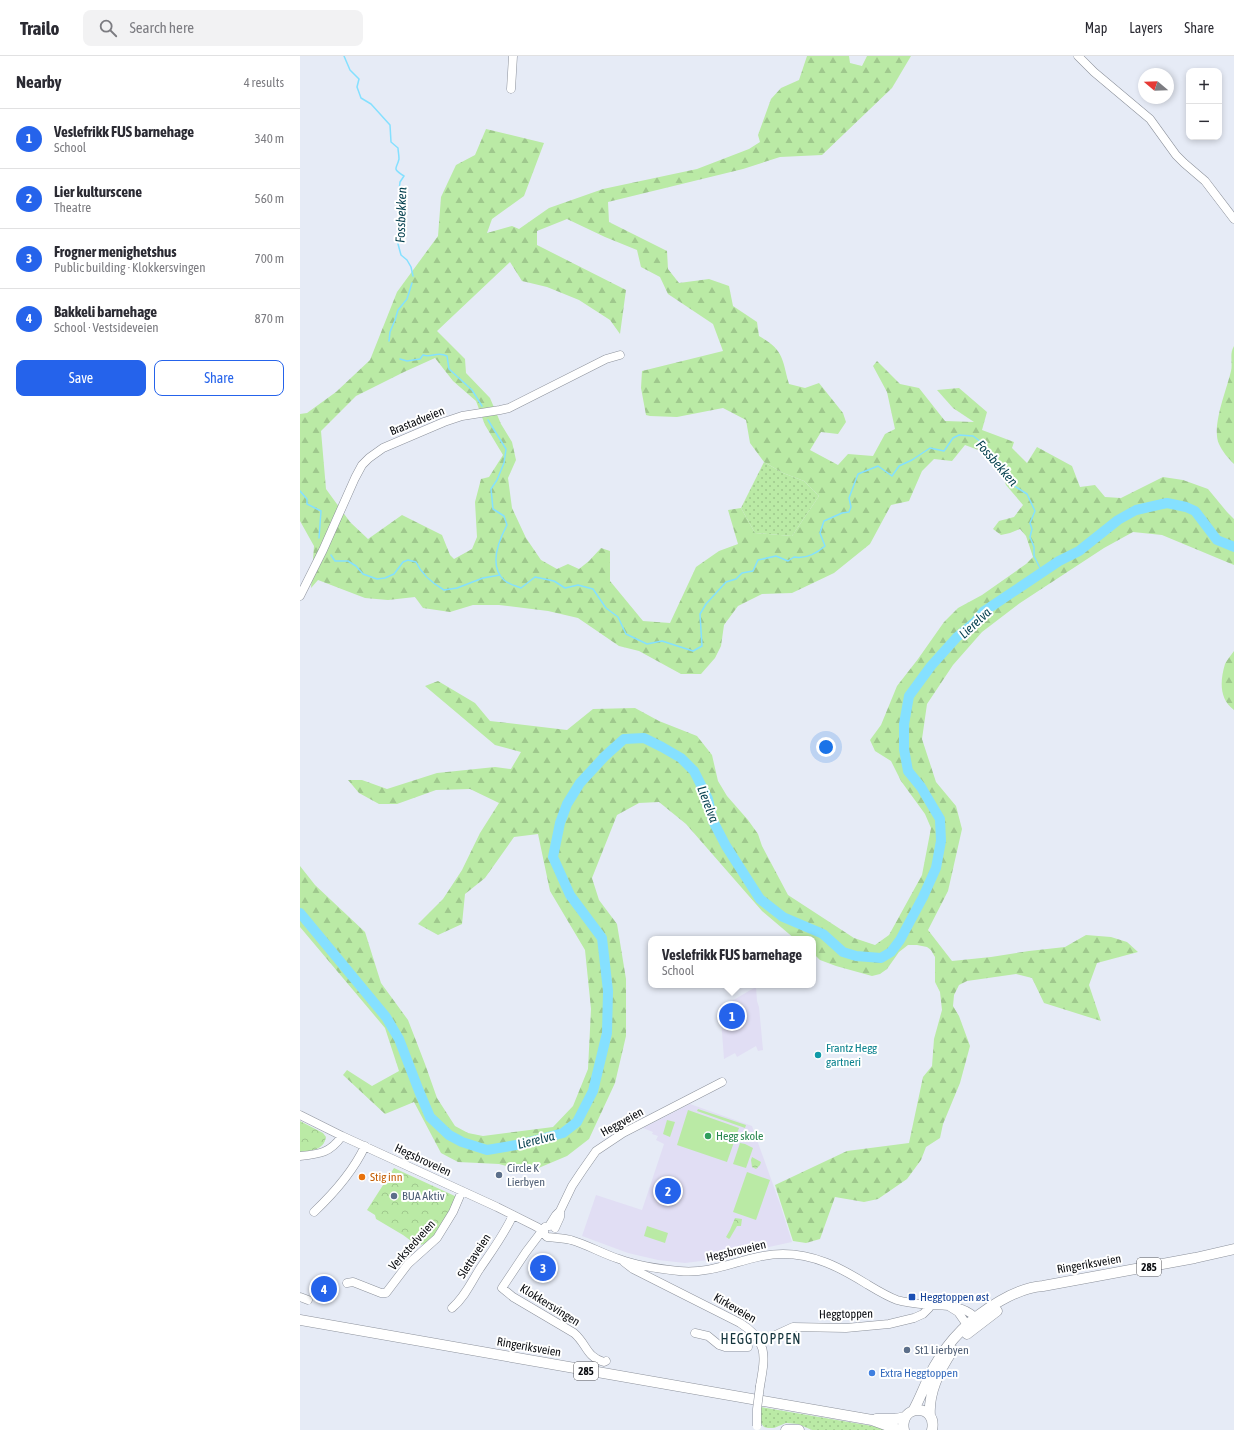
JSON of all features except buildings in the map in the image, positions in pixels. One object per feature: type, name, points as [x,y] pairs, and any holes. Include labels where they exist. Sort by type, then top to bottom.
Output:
[{"type":"main road","name":"Ringeriksveien","points":[[872,1420],[909,1414],[939,1358],[954,1338],[972,1323],[1043,1286],[1195,1258],[1234,1249]]},
{"type":"main road","name":"Ringeriksveien","points":[[300,1320],[872,1420],[899,1430]]},
{"type":"main road","name":"Ringeriksveien","points":[[930,1416],[930,1398],[942,1368],[972,1323]]},
{"type":"main road","name":"285","points":[[904,1430],[903,1421],[909,1414],[922,1410],[930,1416],[933,1421],[932,1430]]},
{"type":"main road","points":[[786,1430],[799,1430]]},
{"type":"street","points":[[511,88],[514,56]]},
{"type":"street","points":[[1078,56],[1094,72],[1150,119],[1176,155],[1184,164],[1205,181],[1234,219]]},
{"type":"street","name":"Brastadveien","points":[[300,596],[323,550],[355,478],[362,465],[374,454],[396,442],[444,422],[462,416],[509,408],[598,363],[620,355]]},
{"type":"street","name":"Heggveien","points":[[550,1231],[556,1215],[560,1211],[582,1171],[596,1151],[623,1133],[722,1082]]},
{"type":"street","name":"Hegsbroveien","points":[[300,1115],[535,1226],[620,1259],[662,1269],[693,1272],[715,1269],[754,1258],[773,1255],[791,1254],[806,1256],[838,1267],[896,1299],[930,1305],[958,1307],[963,1309],[972,1323]]},
{"type":"street","points":[[326,1150],[334,1132]]},
{"type":"street","points":[[300,1156],[321,1153],[331,1149],[342,1136]]},
{"type":"street","points":[[314,1212],[337,1189],[365,1146]]},
{"type":"street","name":"Verkstedveien","points":[[347,1283],[353,1282],[384,1294],[387,1292],[408,1264],[437,1238],[453,1212],[462,1191]]},
{"type":"street","name":"Slettaveien","points":[[452,1308],[469,1287],[513,1215]]},
{"type":"street","name":"Klokkersvingen","points":[[550,1231],[538,1236],[502,1288],[513,1297],[574,1333],[594,1359],[604,1362],[606,1361]]},
{"type":"street","name":"Kirkeveien","points":[[620,1259],[632,1269],[740,1324],[755,1335],[764,1350],[758,1404],[759,1429]]},
{"type":"street","name":"Heggtoppen","points":[[760,1342],[793,1327],[846,1328],[894,1323],[920,1316],[929,1308],[930,1305]]},
{"type":"street","points":[[695,1333],[708,1336],[719,1345],[725,1347],[748,1347]]},
{"type":"shaded area","points":[[756,988],[763,1050],[758,1051],[756,1046],[737,1057],[735,1053],[724,1059],[720,1005],[732,1001]]},
{"type":"shaded area","name":"Hegg skole","points":[[690,1104],[752,1126],[792,1242],[717,1259],[685,1263],[658,1260],[628,1253],[582,1236],[596,1195],[642,1210],[664,1144],[656,1140],[658,1136],[652,1134],[653,1132],[643,1128]]},
{"type":"green space","points":[[807,56],[849,56],[850,63],[862,66],[867,56],[911,56],[892,88],[822,155],[780,157],[743,169],[608,202],[609,222],[667,251],[668,269],[679,283],[709,279],[729,286],[733,306],[757,322],[759,336],[778,351],[783,362],[789,384],[805,388],[819,383],[843,413],[846,422],[838,434],[821,432],[810,450],[838,465],[848,454],[873,456],[885,434],[895,429],[887,392],[873,366],[877,361],[900,384],[919,388],[945,421],[974,422],[953,408],[937,390],[959,388],[987,412],[982,430],[1014,442],[1012,448],[1027,463],[1037,447],[1072,466],[1080,487],[1095,485],[1105,497],[1121,498],[1163,477],[1183,480],[1208,489],[1234,519],[1234,565],[1162,535],[1133,532],[1104,548],[1020,603],[982,632],[953,665],[927,704],[922,739],[936,782],[956,806],[962,829],[948,891],[928,930],[952,961],[1065,947],[1086,935],[1111,937],[1127,942],[1138,952],[1097,963],[1089,985],[1101,1021],[1044,1003],[1032,978],[1016,974],[967,981],[959,985],[954,995],[953,1006],[959,1016],[970,1046],[960,1083],[943,1124],[940,1138],[926,1147],[921,1160],[907,1179],[878,1199],[864,1202],[835,1197],[820,1239],[806,1243],[793,1241],[775,1185],[847,1151],[909,1143],[923,1077],[932,1066],[934,1039],[942,1010],[940,992],[935,982],[935,957],[931,950],[927,947],[908,945],[899,952],[887,969],[880,974],[872,976],[820,960],[816,956],[816,936],[791,936],[762,911],[686,824],[659,802],[639,803],[617,815],[592,878],[599,900],[617,924],[626,979],[626,1036],[615,1083],[589,1139],[567,1156],[529,1172],[499,1164],[458,1162],[441,1153],[414,1102],[385,1114],[343,1075],[347,1070],[372,1086],[399,1071],[385,1028],[300,927],[300,866],[315,885],[365,932],[381,983],[408,1020],[437,1098],[455,1126],[468,1133],[483,1136],[553,1127],[573,1106],[588,1069],[591,1009],[585,950],[550,891],[538,834],[514,837],[485,878],[465,894],[462,924],[438,935],[418,924],[443,899],[462,870],[480,833],[499,803],[470,789],[436,790],[397,804],[379,804],[359,793],[348,780],[362,780],[387,789],[437,773],[495,767],[511,769],[521,752],[495,745],[425,686],[438,681],[475,703],[490,721],[567,730],[593,709],[635,708],[659,721],[697,736],[712,755],[718,781],[727,796],[758,834],[762,846],[788,895],[854,938],[875,945],[889,935],[922,875],[931,828],[925,814],[901,781],[891,761],[875,751],[870,740],[881,725],[897,686],[944,622],[958,608],[982,595],[1026,564],[1033,557],[1026,536],[1020,529],[1001,535],[993,529],[999,521],[1014,517],[1023,505],[1006,485],[1003,476],[981,451],[965,445],[952,461],[934,459],[922,471],[909,501],[891,505],[870,544],[834,573],[792,593],[762,594],[738,606],[724,625],[721,646],[715,658],[701,674],[681,674],[639,651],[619,646],[578,618],[548,611],[499,605],[473,605],[450,612],[423,608],[415,597],[388,600],[365,598],[318,580],[311,588],[314,546],[300,521],[300,414],[307,413],[336,392],[370,360],[397,292],[438,236],[441,197],[456,165],[475,155],[486,129],[544,143],[524,196],[492,219],[487,233],[512,226],[519,229],[549,208],[603,189],[697,169],[749,149],[760,142],[758,135],[771,99],[781,88],[799,80]],"holes":[[[567,219],[637,250],[641,267],[660,277],[668,294],[713,324],[723,351],[642,371],[641,388],[646,415],[677,417],[723,408],[746,420],[750,443],[764,462],[783,473],[804,481],[819,496],[792,536],[755,533],[741,508],[728,510],[738,544],[719,551],[696,567],[670,623],[643,621],[610,581],[610,551],[601,548],[579,569],[568,564],[557,569],[541,560],[526,538],[512,508],[508,478],[516,460],[512,442],[501,424],[490,398],[466,373],[465,359],[437,331],[510,262],[522,281],[547,287],[579,300],[610,320],[620,334],[626,290],[537,245],[537,231]],[[435,358],[453,381],[476,401],[485,425],[503,455],[489,477],[481,479],[475,502],[477,537],[472,549],[454,559],[450,555],[442,535],[402,515],[368,539],[350,522],[326,489],[321,431],[356,396]]]},
{"type":"green space","points":[[1234,346],[1234,464],[1219,444],[1217,428],[1220,408],[1231,371],[1232,352]]},
{"type":"green space","points":[[764,462],[783,473],[804,481],[819,496],[792,536],[755,533],[741,508]]},
{"type":"green space","points":[[1234,651],[1234,710],[1229,706],[1223,695],[1222,677],[1225,664]]},
{"type":"green space","points":[[698,1109],[746,1125],[745,1128],[697,1111]]},
{"type":"green space","name":"Hegg skole","points":[[688,1110],[739,1128],[727,1162],[677,1145]]},
{"type":"green space","points":[[667,1120],[675,1122],[670,1137],[663,1134]]},
{"type":"green space","points":[[300,1121],[323,1133],[326,1137],[323,1145],[313,1150],[300,1152]]},
{"type":"green space","points":[[740,1143],[753,1148],[746,1168],[733,1164]]},
{"type":"green space","points":[[752,1157],[761,1162],[756,1169],[752,1167]]},
{"type":"green space","points":[[394,1168],[457,1197],[440,1229],[429,1242],[418,1246],[376,1219],[375,1215],[367,1210]]},
{"type":"green space","points":[[747,1172],[770,1180],[756,1220],[733,1212]]},
{"type":"green space","points":[[735,1218],[742,1219],[741,1226],[737,1226],[729,1239],[726,1237]]},
{"type":"green space","points":[[647,1226],[668,1233],[665,1243],[644,1236]]},
{"type":"green space","points":[[761,1407],[878,1427],[887,1430],[812,1430],[798,1424],[786,1423],[774,1428],[768,1428],[764,1427],[760,1422]]},
{"type":"waterway","name":"Fossbekken","points":[[344,56],[350,70],[359,79],[357,87],[361,98],[371,104],[390,125],[391,142],[398,148],[399,159],[396,170],[404,176],[400,182],[399,191],[402,194],[400,209],[403,217],[398,233],[398,244],[401,255],[407,260],[411,267],[413,276]]},
{"type":"waterway","name":"Fossbekken","points":[[389,341],[390,332],[398,310],[407,299],[412,283]]},
{"type":"waterway","name":"Fossbekken","points":[[400,359],[407,361],[420,359],[423,355],[429,356],[440,354],[447,356],[449,369],[472,390],[482,406]]},
{"type":"waterway","name":"Fossbekken","points":[[488,420],[506,449],[504,463],[497,480],[491,489],[493,509],[504,516],[507,525],[496,552],[499,574],[510,584],[521,588],[535,577],[554,581],[565,588],[578,585],[593,589],[606,608],[618,617],[626,634],[647,644],[662,641],[693,651],[702,646],[700,614],[706,604],[726,582],[736,579],[742,573],[753,571],[758,560],[776,556],[788,561],[794,557],[807,557],[818,551],[825,546],[820,533],[824,521],[842,513],[849,512],[851,507],[849,498],[858,474],[878,466],[892,476],[899,466],[912,460],[930,448],[944,451],[953,438],[959,435],[973,436],[984,444],[1001,469],[1007,473],[1009,480],[1016,487],[1027,494],[1035,511],[1030,523],[1032,529],[1030,537],[1034,547],[1034,556],[1042,572]]},
{"type":"waterway","points":[[300,491],[307,499],[307,504],[321,511],[319,538]]},
{"type":"waterway","name":"Lierelva","points":[[300,913],[386,1017],[399,1039],[430,1117],[449,1135],[462,1142],[487,1150],[522,1144],[563,1133],[577,1122],[593,1091],[607,1033],[608,991],[602,938],[570,895],[553,857],[560,823],[567,804],[580,783],[605,756],[624,739],[644,738],[681,758],[694,771],[708,799],[713,821],[726,846],[760,899],[783,917],[823,934],[843,952],[856,956],[881,958],[891,952],[900,940],[923,897],[936,868],[941,841],[940,819],[921,787],[908,771],[904,749],[904,724],[909,696],[931,666],[957,637],[975,622],[983,612],[1059,561],[1079,551],[1118,520],[1136,510],[1167,503],[1186,507],[1195,511],[1217,540],[1234,547]]},
{"type":"waterway","points":[[331,555],[335,561],[348,561],[356,566],[363,574],[377,579],[385,578],[394,574],[403,562],[408,560],[416,562],[421,571],[444,590],[457,588],[483,578],[500,575]]},
{"type":"place","name":"Veslefrikk FUS barnehage","points":[[732,1016]]},
{"type":"place","name":"Frantz Hegg gartneri","points":[[818,1055]]},
{"type":"place","name":"Hegg skole","points":[[708,1136]]},
{"type":"place","name":"Circle K Lierbyen","points":[[499,1175]]},
{"type":"place","name":"Stig inn","points":[[362,1177]]},
{"type":"place","name":"Lier kulturscene","points":[[668,1191]]},
{"type":"place","name":"BUA Aktiv","points":[[394,1196]]},
{"type":"place","name":"Frogner menighetshus","points":[[543,1268]]},
{"type":"place","name":"Bakkeli barnehage","points":[[324,1289]]},
{"type":"place","name":"Heggtoppen øst","points":[[912,1297]]},
{"type":"place","name":"St1 Lierbyen","points":[[907,1350]]},
{"type":"place","name":"Extra Heggtoppen","points":[[872,1373]]},
{"type":"district","name":"HEGGTOPPEN","points":[[761,1339]]}]
